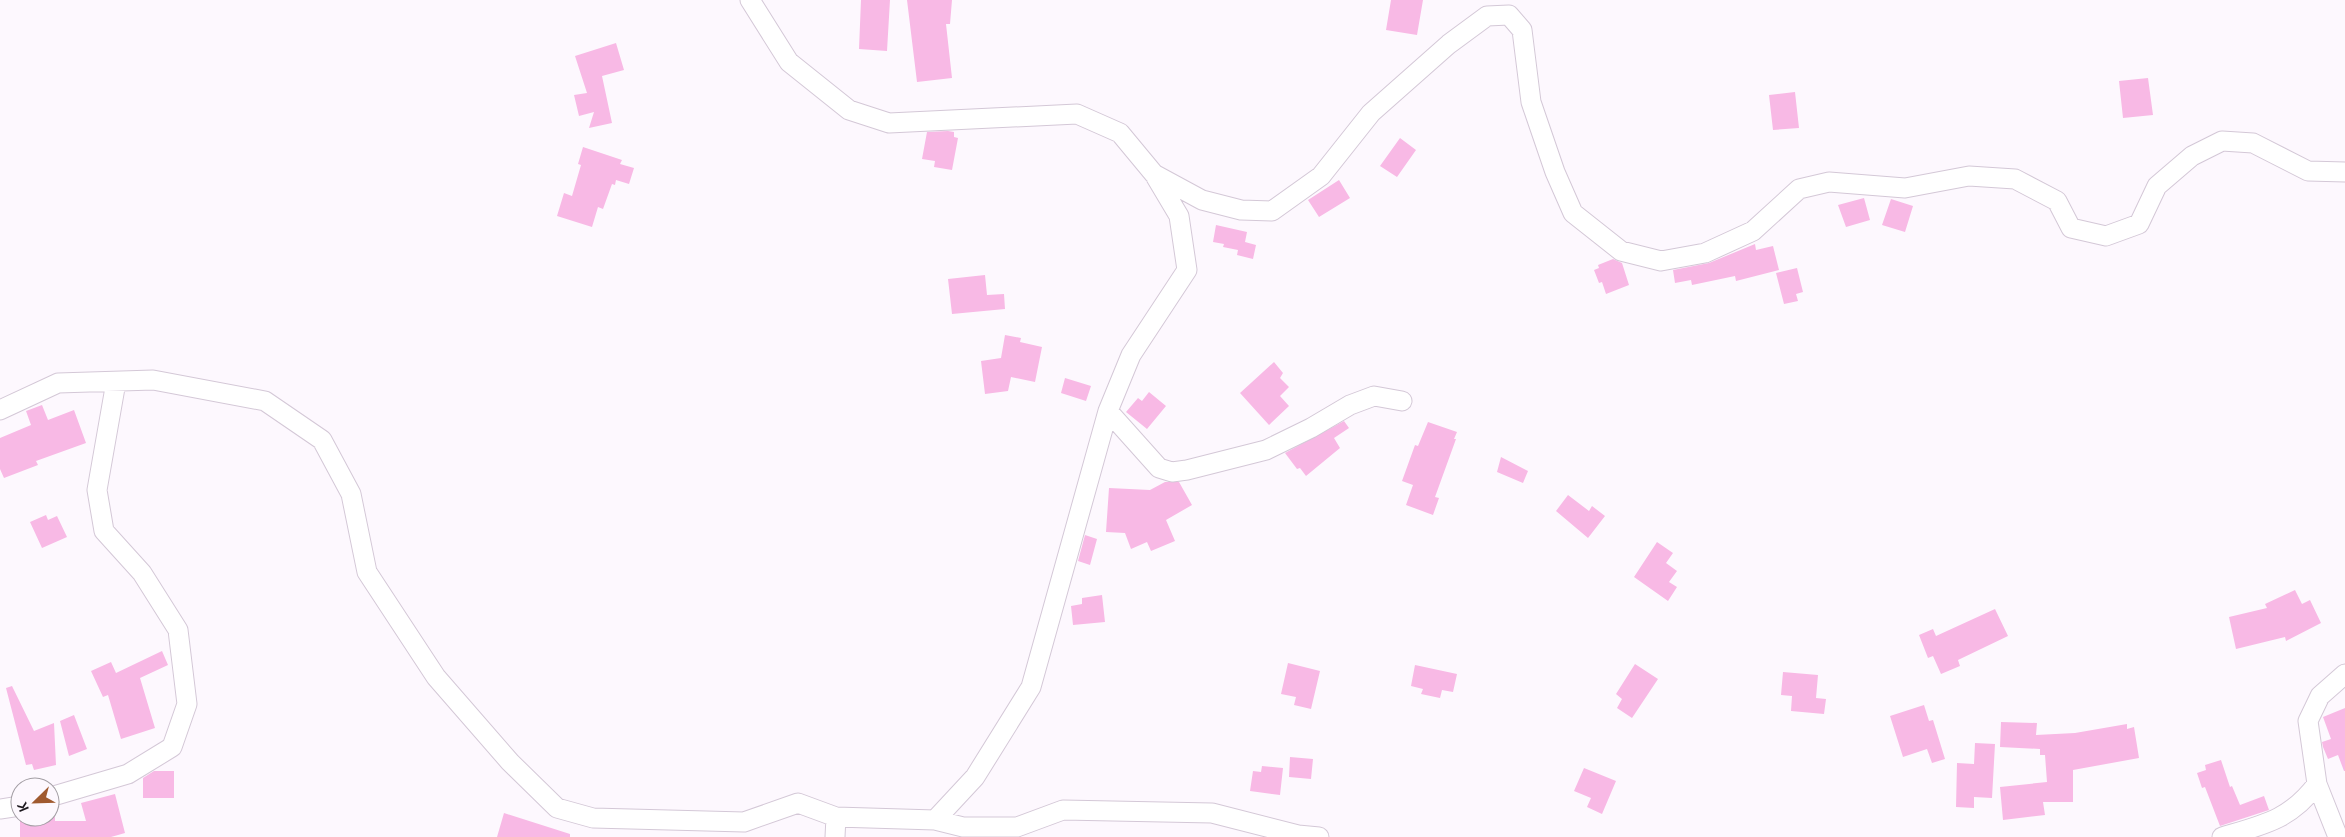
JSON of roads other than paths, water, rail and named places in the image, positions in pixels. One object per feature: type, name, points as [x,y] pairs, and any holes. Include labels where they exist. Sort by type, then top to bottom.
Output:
[{"type":"street","points":[[750,0],[789,62],[848,110],[889,123],[1077,114],[1120,133],[1154,174],[1179,216],[1186,270],[1132,355],[1108,411],[1031,687],[975,777],[935,820]]},
{"type":"street","points":[[1154,174],[1202,200],[1241,210],[1272,211],[1322,176],[1371,114],[1449,44],[1487,16],[1509,15],[1522,30],[1531,102],[1555,172],[1572,213],[1621,251],[1661,261],[1706,254],[1753,231],[1800,189],[1829,182],[1906,188],[1969,176],[2016,179],[2058,201],[2071,228],[2106,236],[2139,224],[2157,186],[2192,156],[2222,141],[2253,143],[2308,171],[2345,172]]},
{"type":"street","points":[[0,410],[58,383],[153,380],[265,401],[322,440],[351,494],[368,572],[436,677],[510,762],[557,808],[593,818],[744,822],[798,803],[836,817],[935,820],[963,827],[1017,827],[1063,810],[1212,812],[1298,836],[1319,837]]},
{"type":"street","points":[[60,794],[128,774],[172,747],[187,704],[178,630],[142,573],[104,531],[97,490],[116,382]]},
{"type":"street","points":[[1108,411],[1159,468],[1172,472],[1266,450],[1311,428],[1350,405],[1374,396],[1402,402]]},
{"type":"street","points":[[2338,837],[2317,784],[2308,722],[2320,696],[2345,674]]},
{"type":"street","points":[[2222,837],[2272,822],[2305,799],[2317,784]]},
{"type":"street","points":[[835,837],[836,817]]}]
